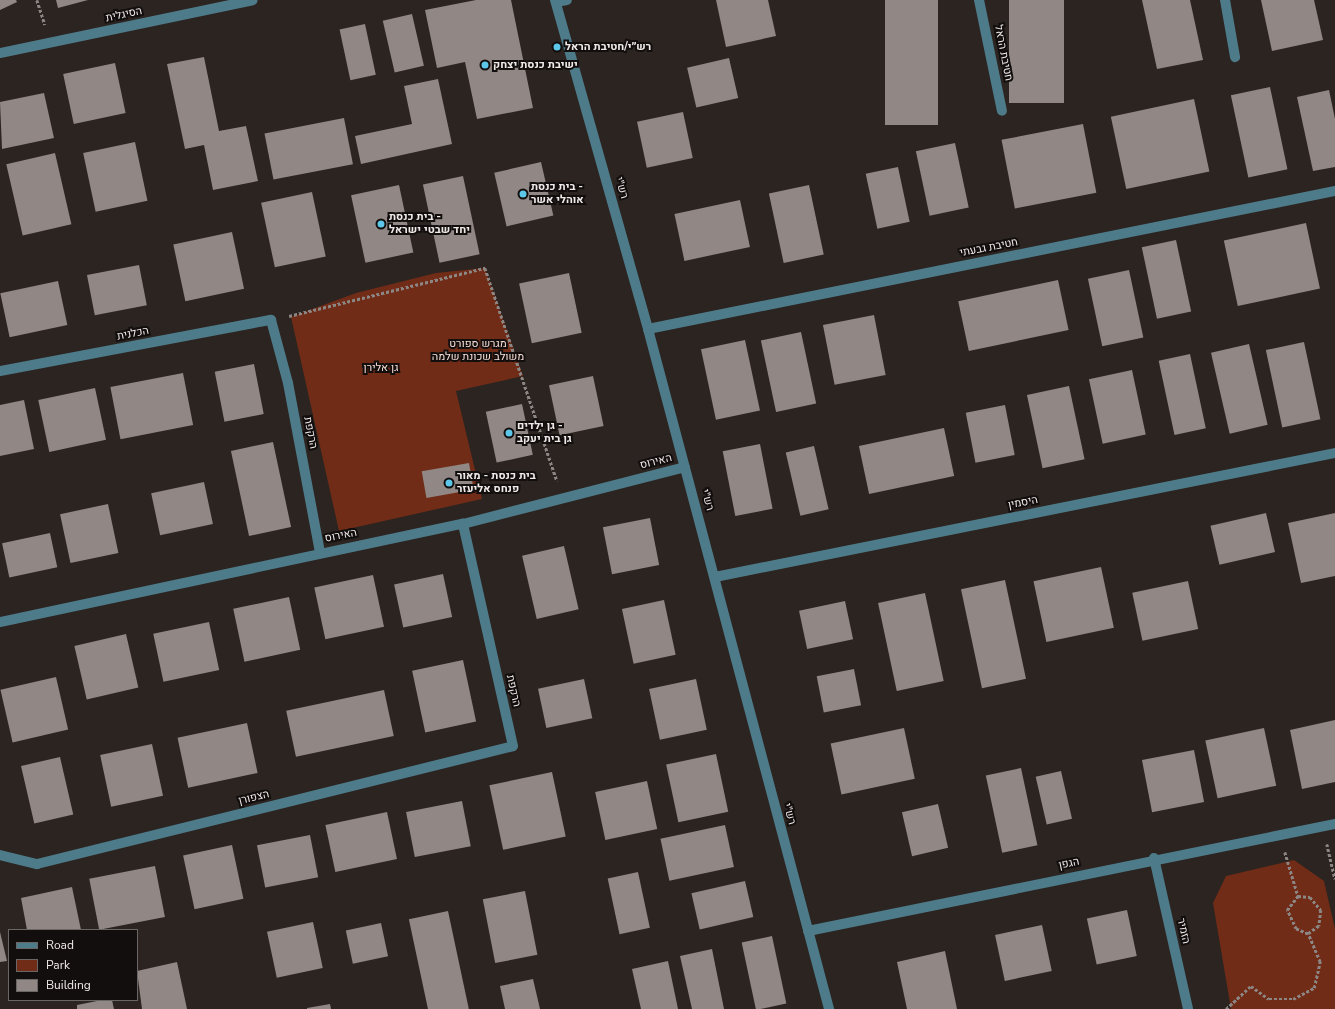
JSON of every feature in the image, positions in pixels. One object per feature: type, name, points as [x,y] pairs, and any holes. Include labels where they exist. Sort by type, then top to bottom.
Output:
[{"type":"street","name":"הסיגלית","points":[[0,53],[253,0]]},
{"type":"street","points":[[555,1],[567,0]]},
{"type":"street","name":"חטיבת הראל","points":[[980,0],[1002,111]]},
{"type":"street","points":[[1225,0],[1235,57]]},
{"type":"street","name":"רש\"י","points":[[555,1],[648,329],[829,1009]]},
{"type":"street","name":"חטיבת גבעתי","points":[[648,329],[1335,191]]},
{"type":"street","name":"הכלנית","points":[[0,371],[271,320]]},
{"type":"street","name":"הרקפת","points":[[271,320],[288,383],[320,552]]},
{"type":"street","name":"היסמין","points":[[715,577],[1335,453]]},
{"type":"street","name":"האירוס","points":[[0,622],[320,552],[463,524],[685,467]]},
{"type":"street","name":"הרקפת","points":[[463,524],[513,746]]},
{"type":"street","name":"הצפורן","points":[[0,855],[37,864],[513,746]]},
{"type":"street","name":"הגפן","points":[[808,931],[1154,858],[1335,824]]},
{"type":"street","name":"הזמיר","points":[[1154,858],[1188,1009]]},
{"type":"path","points":[[36,0],[52,42]]},
{"type":"path","points":[[271,320],[485,268],[562,498]]},
{"type":"path","points":[[1323,826],[1335,879]]},
{"type":"path","points":[[1280,834],[1298,896]]},
{"type":"path","points":[[1298,896],[1310,898],[1321,910],[1319,926],[1308,934]]},
{"type":"path","points":[[1226,1009],[1251,986],[1269,999],[1293,999],[1314,988],[1320,962],[1308,934],[1296,929],[1287,910],[1298,896]]},
{"type":"green space","name":"גן אלירן","points":[[485,268],[523,376],[456,391],[482,499],[339,531],[291,317],[356,293],[436,273]]},
{"type":"green space","points":[[1294,860],[1324,881],[1335,929],[1335,1009],[1231,1009],[1213,903],[1226,876]]},
{"type":"building","points":[[0,0],[16,0],[17,2],[0,10]]},
{"type":"building","points":[[56,0],[88,0],[58,8]]},
{"type":"building","points":[[476,0],[511,0],[533,108],[477,119],[465,62],[437,68],[425,10]]},
{"type":"building","points":[[716,0],[768,0],[776,36],[726,47]]},
{"type":"building","points":[[885,0],[938,0],[938,125],[885,125]]},
{"type":"building","points":[[1009,0],[1064,0],[1064,103],[1009,103]]},
{"type":"building","points":[[1142,0],[1190,0],[1203,60],[1157,69]]},
{"type":"building","points":[[1261,0],[1314,0],[1323,40],[1272,51]]},
{"type":"building","points":[[412,14],[424,66],[395,72],[383,21]]},
{"type":"building","points":[[365,24],[376,75],[350,80],[340,29]]},
{"type":"building","points":[[204,57],[219,131],[246,126],[258,181],[213,190],[204,145],[185,149],[167,64]]},
{"type":"building","points":[[729,58],[738,98],[696,108],[687,68]]},
{"type":"building","points":[[115,63],[126,113],[74,124],[63,74]]},
{"type":"building","points":[[438,79],[452,144],[361,164],[355,136],[412,124],[404,86]]},
{"type":"building","points":[[1270,87],[1287,169],[1248,177],[1231,95]]},
{"type":"building","points":[[1329,90],[1335,119],[1335,167],[1313,171],[1297,97]]},
{"type":"building","points":[[44,93],[54,138],[2,149],[0,102]]},
{"type":"building","points":[[1194,99],[1209,171],[1126,189],[1111,117]]},
{"type":"building","points":[[683,112],[693,158],[647,168],[637,122]]},
{"type":"building","points":[[344,118],[353,164],[273,180],[264,133]]},
{"type":"building","points":[[1083,124],[1096,193],[1015,209],[1002,140]]},
{"type":"building","points":[[135,142],[147,201],[96,212],[83,153]]},
{"type":"building","points":[[955,143],[969,208],[930,216],[916,151]]},
{"type":"building","points":[[55,153],[71,224],[23,235],[6,164]]},
{"type":"building","name":"בית כנסת - אוהלי אשר","points":[[541,162],[553,216],[507,226],[494,173]]},
{"type":"building","points":[[898,167],[910,222],[877,229],[866,174]]},
{"type":"building","points":[[463,176],[480,254],[440,263],[423,185]]},
{"type":"building","name":"בית כנסת - יחד שבטי ישראל","points":[[399,185],[413,252],[365,263],[351,195]]},
{"type":"building","points":[[809,185],[824,254],[784,263],[769,194]]},
{"type":"building","points":[[312,192],[326,257],[275,267],[261,203]]},
{"type":"building","points":[[740,200],[750,247],[684,261],[674,214]]},
{"type":"building","points":[[1306,223],[1320,289],[1238,306],[1224,240]]},
{"type":"building","points":[[232,232],[244,289],[185,301],[173,244]]},
{"type":"building","points":[[1176,240],[1191,311],[1157,319],[1142,247]]},
{"type":"building","points":[[139,265],[147,305],[95,315],[87,275]]},
{"type":"building","points":[[1129,270],[1143,337],[1102,346],[1088,279]]},
{"type":"building","points":[[569,273],[582,333],[532,343],[519,284]]},
{"type":"building","points":[[1058,280],[1069,330],[969,351],[958,301]]},
{"type":"building","points":[[58,281],[67,325],[10,337],[0,293]]},
{"type":"building","points":[[874,315],[886,375],[835,385],[823,325]]},
{"type":"building","points":[[801,332],[816,403],[776,412],[761,341]]},
{"type":"building","points":[[745,340],[760,410],[716,420],[701,349]]},
{"type":"building","points":[[1304,342],[1320,419],[1282,427],[1266,350]]},
{"type":"building","points":[[1249,344],[1268,425],[1230,434],[1211,353]]},
{"type":"building","points":[[1190,354],[1206,428],[1175,435],[1159,361]]},
{"type":"building","points":[[254,364],[264,414],[224,422],[215,372]]},
{"type":"building","points":[[1132,370],[1146,435],[1103,444],[1089,379]]},
{"type":"building","points":[[183,373],[193,425],[120,439],[110,387]]},
{"type":"building","points":[[593,376],[604,426],[560,435],[549,385]]},
{"type":"building","points":[[1069,386],[1085,459],[1043,468],[1027,395]]},
{"type":"building","points":[[95,388],[106,440],[49,452],[38,400]]},
{"type":"building","points":[[24,400],[34,449],[0,456],[0,405]]},
{"type":"building","name":"גן ילדים - גן בית יעקב","points":[[522,404],[533,455],[497,463],[486,412]]},
{"type":"building","points":[[1005,405],[1015,455],[975,463],[966,413]]},
{"type":"building","points":[[944,428],[954,476],[869,494],[859,446]]},
{"type":"building","points":[[273,442],[291,527],[249,536],[231,451]]},
{"type":"building","points":[[760,444],[773,509],[735,516],[723,451]]},
{"type":"building","points":[[814,446],[829,509],[800,516],[786,453]]},
{"type":"building","points":[[469,463],[474,490],[426,498],[422,471]]},
{"type":"building","points":[[204,482],[213,524],[160,535],[151,493]]},
{"type":"building","points":[[108,504],[118,553],[70,563],[60,514]]},
{"type":"building","points":[[1266,513],[1275,552],[1219,565],[1210,526]]},
{"type":"building","points":[[1335,513],[1335,576],[1301,583],[1288,523]]},
{"type":"building","points":[[650,518],[659,565],[612,574],[603,527]]},
{"type":"building","points":[[50,533],[57,567],[9,577],[2,543]]},
{"type":"building","points":[[564,546],[579,609],[537,619],[522,556]]},
{"type":"building","points":[[1101,567],[1114,628],[1046,642],[1034,581]]},
{"type":"building","points":[[443,574],[452,617],[403,627],[394,584]]},
{"type":"building","points":[[373,575],[384,627],[325,639],[314,587]]},
{"type":"building","points":[[1005,580],[1026,679],[982,688],[961,589]]},
{"type":"building","points":[[1188,581],[1198,629],[1142,641],[1132,593]]},
{"type":"building","points":[[925,593],[944,681],[897,691],[878,603]]},
{"type":"building","points":[[289,597],[300,650],[244,662],[233,609]]},
{"type":"building","points":[[664,600],[676,655],[634,664],[622,609]]},
{"type":"building","points":[[845,601],[853,639],[807,649],[799,611]]},
{"type":"building","points":[[209,622],[219,670],[163,682],[153,634]]},
{"type":"building","points":[[126,634],[138,688],[87,700],[74,646]]},
{"type":"building","points":[[463,660],[476,722],[425,732],[412,671]]},
{"type":"building","points":[[854,669],[861,705],[824,713],[817,676]]},
{"type":"building","points":[[56,677],[68,730],[13,742],[0,690]]},
{"type":"building","points":[[584,679],[592,718],[546,728],[538,689]]},
{"type":"building","points":[[696,679],[707,730],[660,740],[649,689]]},
{"type":"building","points":[[384,690],[394,736],[296,757],[286,711]]},
{"type":"building","points":[[1335,720],[1335,782],[1302,789],[1290,730]]},
{"type":"building","points":[[247,723],[258,773],[188,788],[178,738]]},
{"type":"building","points":[[904,728],[915,779],[841,794],[831,744]]},
{"type":"building","points":[[1264,728],[1276,786],[1218,798],[1205,740]]},
{"type":"building","points":[[152,744],[163,796],[111,807],[100,755]]},
{"type":"building","points":[[1194,750],[1204,802],[1152,812],[1142,760]]},
{"type":"building","points":[[716,754],[728,812],[678,822],[666,765]]},
{"type":"building","points":[[60,757],[73,814],[34,823],[21,766]]},
{"type":"building","points":[[1021,768],[1037,845],[1002,853],[986,775]]},
{"type":"building","points":[[1061,771],[1072,819],[1047,825],[1036,777]]},
{"type":"building","points":[[552,772],[566,837],[503,850],[489,785]]},
{"type":"building","points":[[647,781],[657,829],[605,840],[595,792]]},
{"type":"building","points":[[462,801],[471,846],[415,857],[406,812]]},
{"type":"building","points":[[938,804],[948,848],[912,856],[902,812]]},
{"type":"building","points":[[387,812],[397,859],[335,872],[325,825]]},
{"type":"building","points":[[725,825],[734,867],[669,881],[660,839]]},
{"type":"building","points":[[310,835],[318,877],[265,888],[257,845]]},
{"type":"building","points":[[232,845],[243,899],[195,909],[183,855]]},
{"type":"building","points":[[155,866],[165,917],[99,929],[89,879]]},
{"type":"building","points":[[638,872],[650,928],[620,934],[608,878]]},
{"type":"building","points":[[745,881],[753,917],[700,929],[691,893]]},
{"type":"building","points":[[72,887],[81,929],[27,929],[21,898]]},
{"type":"building","points":[[525,891],[537,955],[495,963],[483,899]]},
{"type":"building","points":[[1127,910],[1137,956],[1097,964],[1087,919]]},
{"type":"building","points":[[448,911],[469,1009],[428,1009],[409,919]]},
{"type":"building","points":[[313,922],[323,968],[277,978],[267,932]]},
{"type":"building","points":[[381,923],[388,956],[353,964],[346,930]]},
{"type":"building","points":[[1042,925],[1052,971],[1005,981],[995,935]]},
{"type":"building","points":[[0,932],[7,961],[0,962]]},
{"type":"building","points":[[772,936],[786,1003],[756,1009],[742,942]]},
{"type":"building","points":[[712,949],[724,1009],[692,1009],[680,956]]},
{"type":"building","points":[[945,951],[957,1009],[907,1009],[897,962]]},
{"type":"building","points":[[668,961],[678,1009],[641,1009],[632,969]]},
{"type":"building","points":[[177,962],[187,1009],[142,1009],[138,971]]},
{"type":"building","points":[[533,979],[540,1009],[505,1009],[500,986]]},
{"type":"building","points":[[97,1001],[112,1001],[114,1009],[77,1009],[77,1005]]},
{"type":"building","points":[[330,1004],[331,1009],[307,1009],[307,1008]]},
{"type":"place","name":"רש״י/חטיבת הראל","points":[[557,47]]},
{"type":"place","name":"ישיבת כנסת יצחק","points":[[485,65]]},
{"type":"place","name":"בית כנסת - אוהלי אשר","points":[[523,194]]},
{"type":"place","name":"בית כנסת - יחד שבטי ישראל","points":[[381,224]]},
{"type":"place","name":"גן ילדים - גן בית יעקב","points":[[509,433]]},
{"type":"place","name":"בית כנסת - מאור פנחס אליעזר","points":[[449,483]]},
{"type":"park label","name":"מגרש ספורט משולב שכונת שלמה","points":[[478,351]]}]
